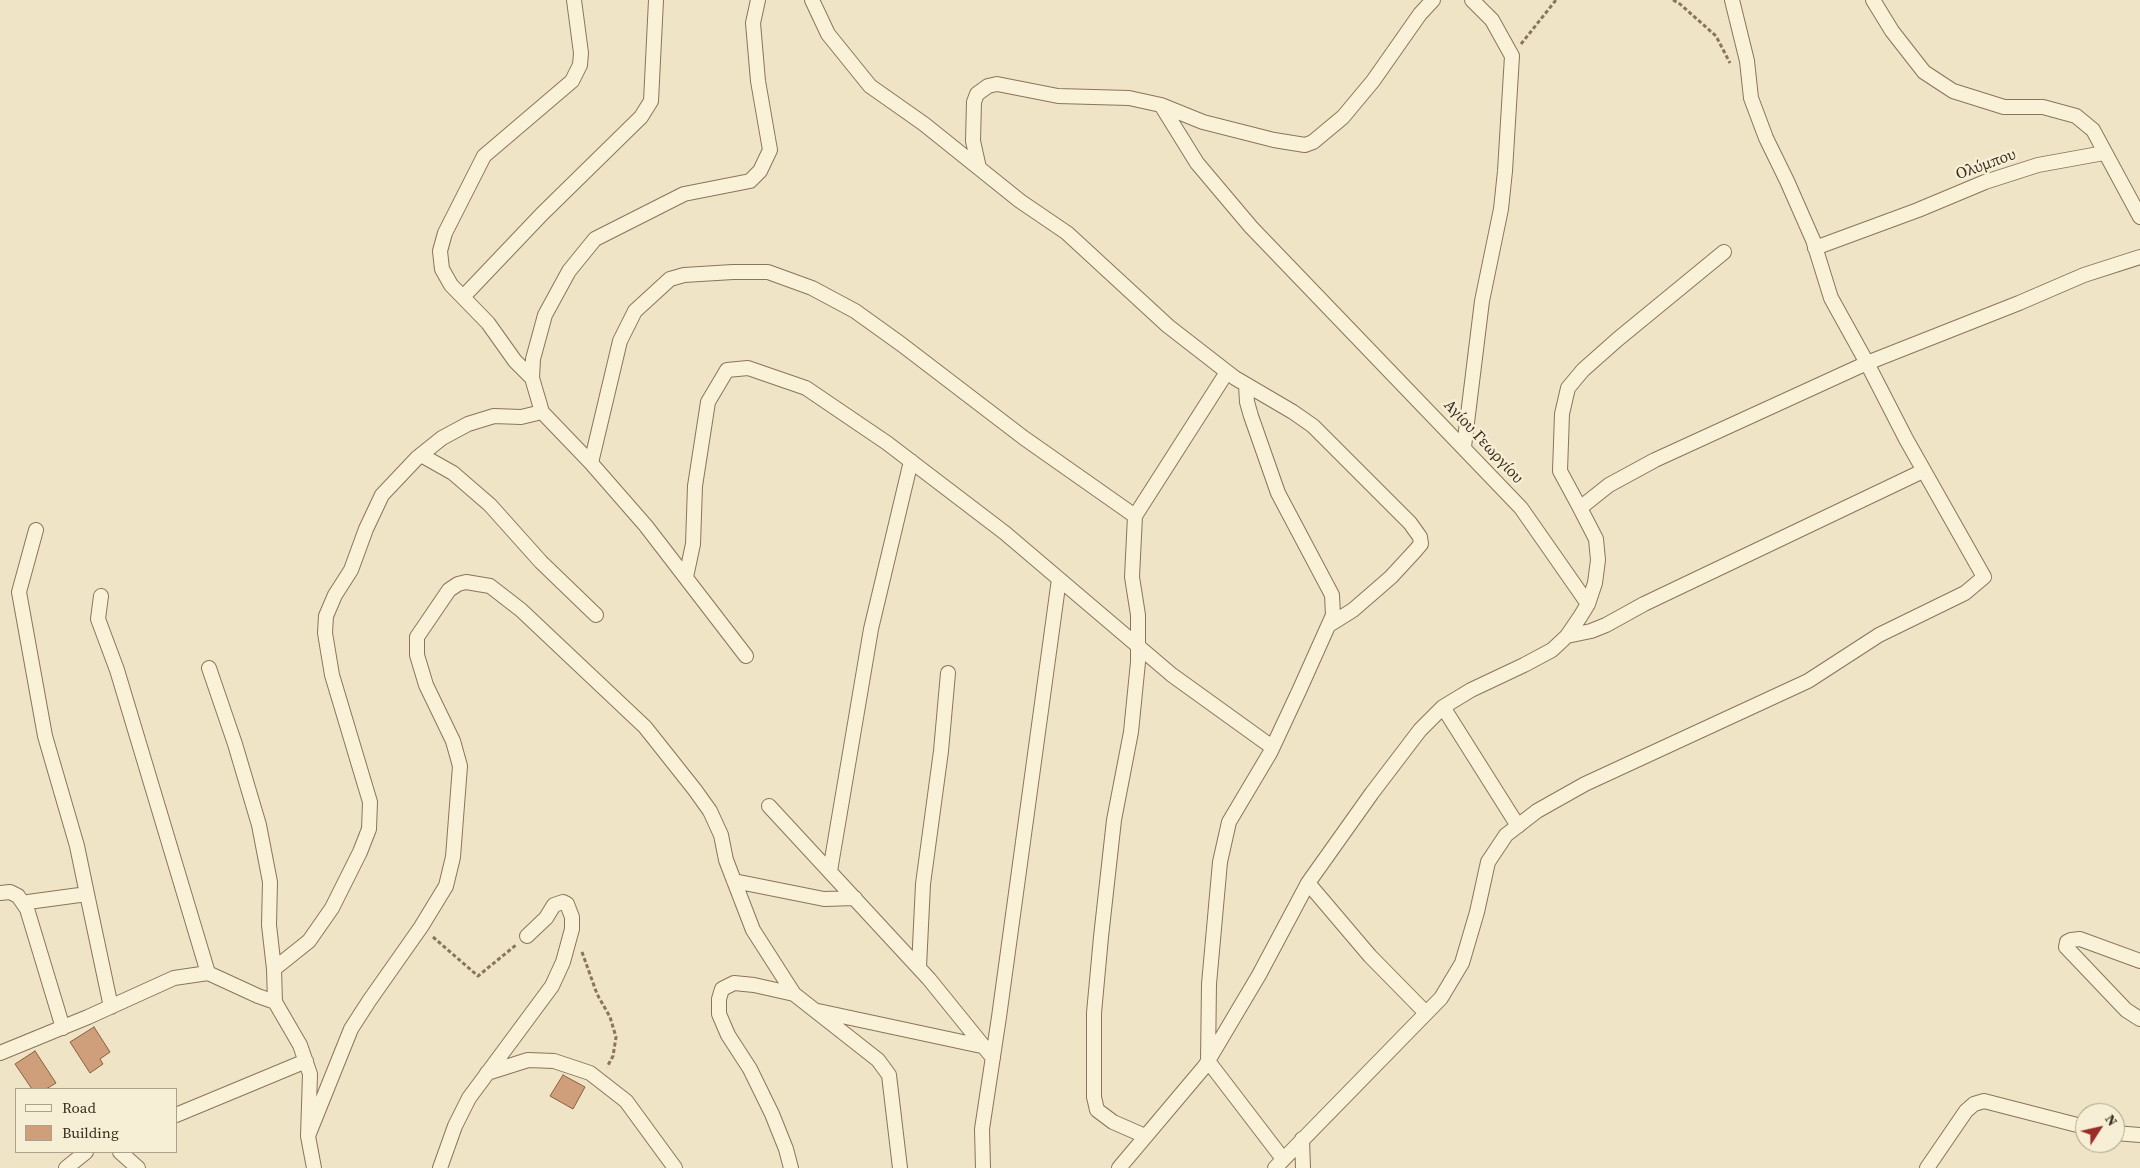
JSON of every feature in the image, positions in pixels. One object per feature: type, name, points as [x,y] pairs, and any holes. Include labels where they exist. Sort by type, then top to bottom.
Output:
[{"type":"street","points":[[532,378],[515,361],[488,324],[451,285],[442,269],[440,251],[445,233],[484,156],[572,81],[580,65],[581,53],[574,0]]},
{"type":"street","points":[[463,298],[542,214],[641,118],[651,101],[656,0]]},
{"type":"street","points":[[746,656],[646,526],[591,463],[542,412],[532,378],[533,359],[545,315],[569,272],[595,239],[684,194],[750,181],[760,172],[770,150],[758,81],[752,23],[758,0]]},
{"type":"street","points":[[812,0],[828,34],[870,86],[924,124],[1020,201],[1067,233],[1168,326],[1227,372],[1313,426],[1410,523],[1420,537],[1421,544],[1391,577],[1353,610],[1328,625]]},
{"type":"street","points":[[979,168],[972,141],[974,102],[977,94],[988,86],[997,84],[1058,96],[1129,98],[1161,106],[1203,122],[1265,138],[1305,145],[1313,142],[1343,117],[1374,81],[1420,14],[1433,0]]},
{"type":"street","points":[[1464,447],[1482,301],[1501,210],[1512,56],[1492,20],[1472,0]]},
{"type":"street","points":[[1246,385],[1247,402],[1251,416],[1278,493],[1332,595],[1333,615],[1272,747],[1229,822],[1220,862],[1209,984],[1208,1061],[1279,1163],[1441,998],[1462,963],[1477,912],[1488,862],[1506,835],[1536,811],[1585,784],[1808,681],[1879,636],[1965,593],[1984,577],[1923,471],[1831,298],[1815,248],[1787,181],[1766,138],[1751,98],[1747,61],[1732,0]]},
{"type":"street","points":[[1873,0],[1924,72],[1953,91],[2004,107],[2042,107],[2076,116],[2093,130],[2140,217]]},
{"type":"street","name":"Αγίου Γεωργίου","points":[[1161,106],[1198,163],[1245,220],[1521,508],[1588,604]]},
{"type":"street","name":"Ολύμπου","points":[[1815,248],[2038,165],[2104,153]]},
{"type":"street","points":[[1119,1168],[1208,1061],[1259,975],[1308,883],[1372,792],[1420,730],[1443,707],[1471,690],[1552,650],[1567,636],[1588,604],[1595,583],[1598,560],[1596,539],[1560,472],[1562,414],[1568,388],[1583,370],[1618,339],[1724,252]]},
{"type":"street","points":[[1580,508],[1609,485],[1655,460],[1867,363],[2019,303],[2084,275],[2140,257]]},
{"type":"street","points":[[591,463],[620,341],[635,311],[670,279],[684,275],[768,272],[812,288],[855,311],[1024,438],[1135,516]]},
{"type":"street","points":[[686,577],[692,544],[695,486],[708,402],[727,370],[748,368],[806,388],[911,461],[1005,533],[1172,674],[1272,747]]},
{"type":"street","points":[[1145,1136],[1113,1122],[1097,1110],[1094,1097],[1094,1013],[1101,937],[1114,820],[1133,715],[1138,646],[1138,615],[1132,577],[1135,516],[1227,372]]},
{"type":"street","points":[[274,968],[309,941],[332,908],[360,852],[369,829],[370,802],[332,675],[325,633],[326,616],[335,595],[350,570],[382,495],[421,455],[442,438],[468,424],[494,416],[521,417],[542,412]]},
{"type":"street","points":[[421,455],[454,473],[490,505],[541,562],[596,616]]},
{"type":"street","points":[[830,871],[871,629],[911,461]]},
{"type":"street","points":[[1567,636],[1591,631],[1606,625],[1644,604],[1923,471]]},
{"type":"street","points":[[36,530],[19,592],[45,736],[77,846],[111,1007]]},
{"type":"street","points":[[982,1168],[982,1129],[989,1052],[1059,579]]},
{"type":"street","points":[[308,1136],[351,1029],[368,1001],[421,927],[446,886],[453,858],[460,766],[452,741],[426,685],[417,655],[417,637],[449,590],[458,584],[466,582],[490,586],[522,610],[645,727],[710,811],[721,835],[726,860],[753,930],[794,994],[878,1060],[889,1075],[900,1168]]},
{"type":"street","points":[[101,596],[98,619],[116,670],[208,973]]},
{"type":"street","points":[[209,668],[235,744],[259,825],[270,882],[269,924],[274,968],[275,1002],[300,1045],[310,1074],[308,1136],[314,1168]]},
{"type":"street","points":[[919,967],[923,884],[941,751],[948,673]]},
{"type":"street","points":[[1443,707],[1518,826]]},
{"type":"street","points":[[769,806],[919,967],[989,1052]]},
{"type":"street","points":[[734,881],[824,899],[855,898]]},
{"type":"street","points":[[1308,883],[1370,956],[1426,1013]]},
{"type":"street","points":[[0,893],[10,892],[18,896],[27,909],[62,1028]]},
{"type":"street","points":[[28,902],[88,894]]},
{"type":"street","points":[[440,1168],[455,1126],[469,1098],[552,986],[563,962],[572,930],[572,918],[567,904],[563,902],[554,905],[546,918],[527,936]]},
{"type":"street","points":[[2140,961],[2080,939],[2067,942],[2066,947],[2126,1010],[2140,1019]]},
{"type":"street","points":[[0,1053],[111,1007],[174,978],[208,973],[275,1002]]},
{"type":"street","points":[[791,1168],[786,1149],[772,1114],[750,1069],[728,1035],[719,1014],[719,999],[722,989],[734,983],[754,984],[794,994]]},
{"type":"street","points":[[813,1010],[989,1052]]},
{"type":"street","points":[[178,1114],[306,1060]]},
{"type":"street","points":[[488,1073],[528,1060],[554,1061],[590,1072],[626,1101],[675,1168]]},
{"type":"street","points":[[1927,1168],[1966,1111],[1974,1104],[1984,1101],[2075,1124]]},
{"type":"street","points":[[2125,1134],[2140,1135]]},
{"type":"street","points":[[1302,1139],[1303,1168]]},
{"type":"street","points":[[66,1168],[85,1153]]},
{"type":"street","points":[[121,1153],[138,1168]]},
{"type":"path","points":[[1512,56],[1556,0]]},
{"type":"path","points":[[1673,0],[1716,36],[1731,64]]},
{"type":"path","points":[[421,927],[478,976],[527,936]]},
{"type":"path","points":[[570,938],[585,956],[597,994],[610,1017],[616,1037],[613,1056],[600,1081]]},
{"type":"building","points":[[94,1027],[110,1052],[100,1059],[103,1064],[90,1073],[70,1042]]},
{"type":"building","points":[[35,1051],[56,1083],[48,1088],[31,1088],[15,1064]]},
{"type":"building","points":[[563,1075],[585,1087],[573,1109],[550,1096]]}]
